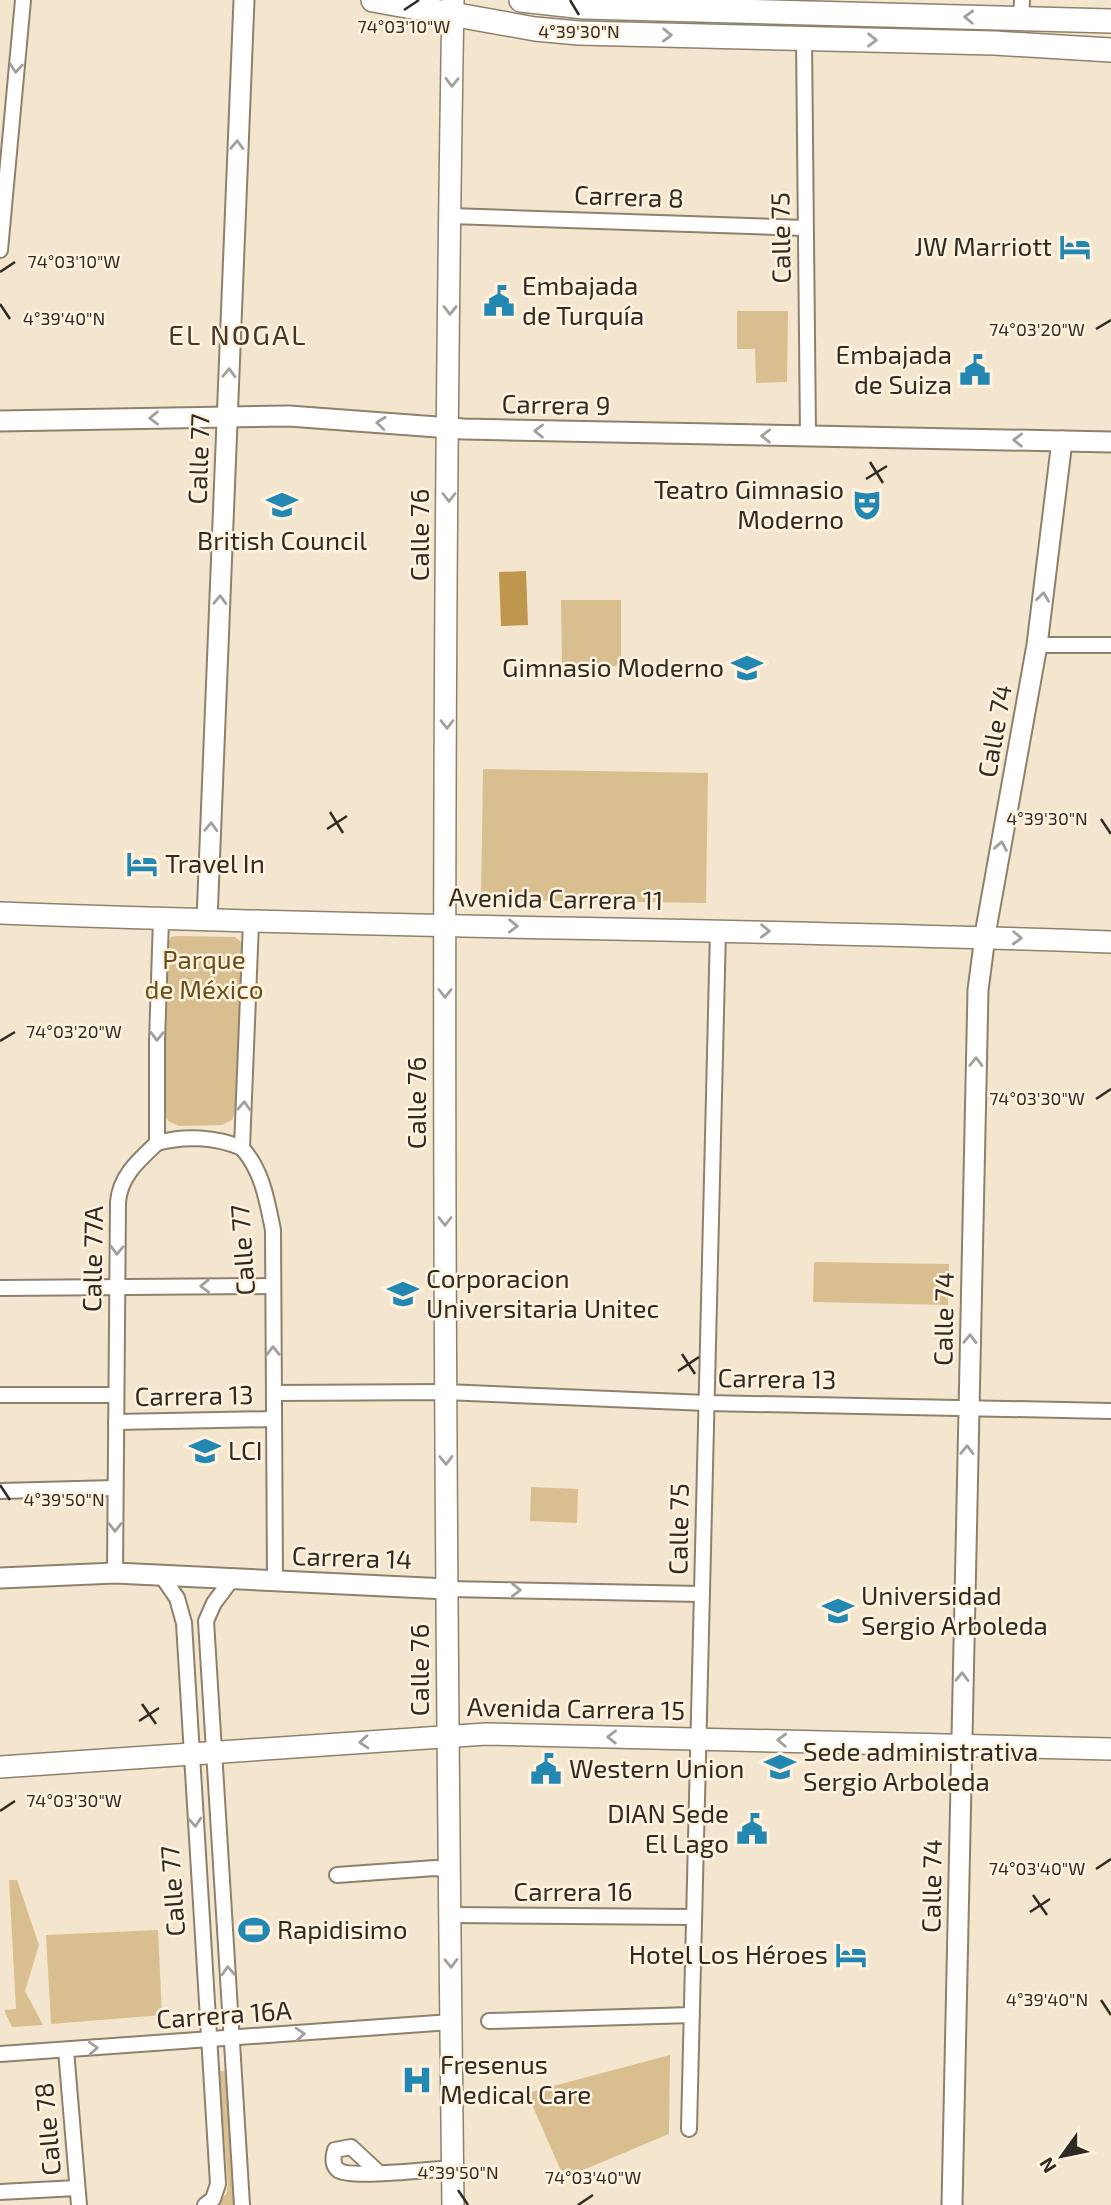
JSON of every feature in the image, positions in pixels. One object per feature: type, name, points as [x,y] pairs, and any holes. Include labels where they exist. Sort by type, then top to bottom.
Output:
[{"type":"main road","points":[[373,0],[453,7],[535,29],[579,33],[995,43],[1111,50]]},
{"type":"main road","points":[[521,0],[584,7],[646,4],[1021,9],[1111,21]]},
{"type":"main road","name":"Calle 76","points":[[453,7],[445,925],[447,1589],[453,2205]]},
{"type":"main road","name":"Avenida Carrera 11","points":[[0,913],[251,922],[718,930],[1111,942]]},
{"type":"main road","name":"Avenida Carrera 15","points":[[0,1767],[449,1736],[518,1734],[1111,1749]]},
{"type":"street","points":[[0,250],[23,0]]},
{"type":"street","name":"Calle 77","points":[[207,920],[244,0]]},
{"type":"street","name":"Calle 75","points":[[804,38],[808,436]]},
{"type":"street","name":"Carrera 8","points":[[451,216],[805,228]]},
{"type":"street","name":"Carrera 9","points":[[0,421],[323,417],[449,429],[1111,442]]},
{"type":"street","name":"Calle 74","points":[[952,2205],[978,990],[1037,645],[1062,440]]},
{"type":"street","points":[[1037,645],[1111,645]]},
{"type":"street","points":[[161,919],[157,1143],[177,1138],[205,1139],[228,1142],[242,1148],[251,922]]},
{"type":"street","name":"Calle 75","points":[[689,2129],[718,930]]},
{"type":"street","name":"Calle 77A","points":[[115,1573],[119,1192],[135,1164],[157,1143]]},
{"type":"street","name":"Calle 77","points":[[242,1148],[257,1170],[264,1188],[273,1230],[275,1581]]},
{"type":"street","points":[[0,1288],[273,1286]]},
{"type":"street","name":"Carrera 13","points":[[274,1393],[446,1392],[707,1403],[1111,1411]]},
{"type":"street","name":"Carrera 13","points":[[0,1395],[116,1395]]},
{"type":"street","name":"Carrera 13","points":[[116,1422],[274,1419]]},
{"type":"street","points":[[0,1491],[116,1488]]},
{"type":"street","name":"Carrera 14","points":[[0,1578],[115,1573],[447,1589],[702,1594]]},
{"type":"street","name":"Calle 77","points":[[161,1575],[177,1598],[184,1623],[218,2184],[213,2199],[205,2205]]},
{"type":"street","name":"Calle 77","points":[[232,1579],[214,1603],[206,1621],[242,2205]]},
{"type":"street","points":[[337,1875],[435,1868],[450,1870]]},
{"type":"street","name":"Carrera 16","points":[[450,1915],[694,1917]]},
{"type":"street","points":[[489,2021],[692,2015]]},
{"type":"street","name":"Carrera 16A","points":[[0,2054],[452,2022]]},
{"type":"street","name":"Calle 78","points":[[66,2050],[79,2205]]},
{"type":"street","points":[[379,2173],[453,2168]]},
{"type":"street","points":[[0,2192],[77,2188]]},
{"type":"green space","points":[[737,311],[788,311],[787,382],[756,383],[755,349],[737,349]]},
{"type":"green space","points":[[561,600],[621,600],[621,666],[562,667]]},
{"type":"green space","points":[[483,769],[708,773],[706,903],[481,900]]},
{"type":"green space","name":"Parque de México","points":[[171,937],[235,937],[242,943],[236,1111],[232,1120],[222,1125],[179,1126],[168,1121],[163,1111],[166,946]]},
{"type":"green space","points":[[814,1262],[949,1264],[948,1305],[813,1302]]},
{"type":"green space","points":[[531,1487],[578,1489],[577,1523],[530,1521]]},
{"type":"green space","points":[[9,1880],[17,1880],[39,1945],[25,1991],[43,2025],[12,2027],[4,2010],[16,2009]]},
{"type":"green space","points":[[158,1930],[162,2015],[51,2024],[46,1935]]},
{"type":"green space","points":[[670,2055],[669,2134],[564,2178],[527,2093]]},
{"type":"green space","points":[[219,2071],[228,2071],[238,2205],[216,2205],[226,2194],[228,2186]]},
{"type":"shaded area","points":[[526,571],[528,625],[501,626],[499,572]]},
{"type":"place","name":"JW Marriott","points":[[1075,247]]},
{"type":"place","name":"Embajada de Turquía","points":[[499,301]]},
{"type":"place","name":"Embajada de Suiza","points":[[975,370]]},
{"type":"place","name":"British Council","points":[[282,505]]},
{"type":"place","name":"Teatro Gimnasio Moderno","points":[[867,505]]},
{"type":"place","name":"Gimnasio Moderno","points":[[747,668]]},
{"type":"place","name":"Travel In","points":[[142,864]]},
{"type":"place","name":"Corporacion Universitaria Unitec","points":[[403,1294]]},
{"type":"place","name":"LCI","points":[[205,1451]]},
{"type":"place","name":"Universidad Sergio Arboleda","points":[[838,1611]]},
{"type":"place","name":"Sede administrativa Sergio Arboleda","points":[[780,1767]]},
{"type":"place","name":"Western Union","points":[[546,1769]]},
{"type":"place","name":"DIAN Sede El Lago","points":[[752,1829]]},
{"type":"place","name":"Rapidisimo","points":[[254,1930]]},
{"type":"place","name":"Hotel Los Héroes","points":[[851,1955]]},
{"type":"place","name":"Fresenus Medical Care","points":[[417,2080]]},
{"type":"district","name":"EL NOGAL","points":[[238,335]]}]
